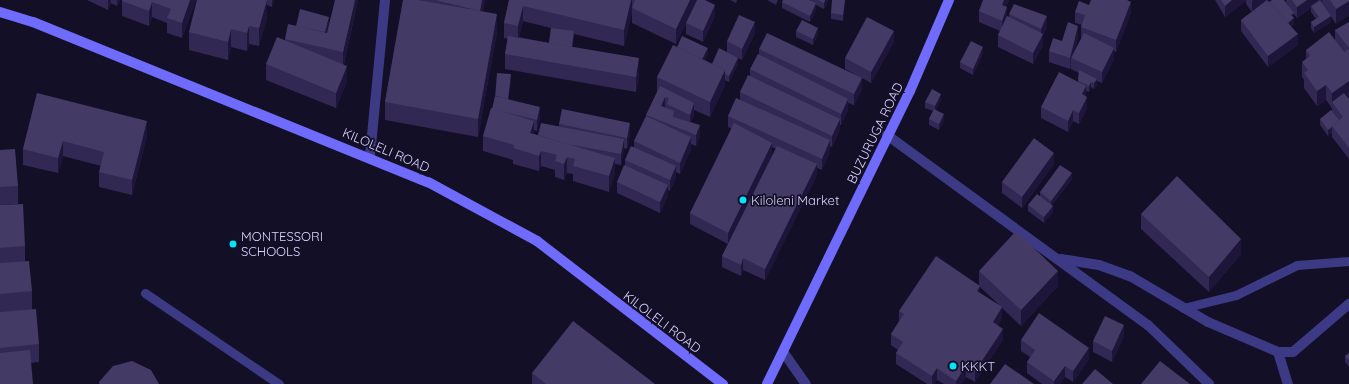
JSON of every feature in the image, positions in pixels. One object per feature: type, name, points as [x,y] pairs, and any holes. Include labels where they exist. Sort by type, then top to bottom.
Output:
[{"type":"main road","name":"BUZURUGA ROAD","points":[[767,384],[784,353],[950,0]]},
{"type":"main road","name":"KILOLELI ROAD","points":[[0,12],[370,156],[428,182],[537,241],[723,384]]},
{"type":"street","points":[[370,156],[385,0]]},
{"type":"street","points":[[887,135],[1059,258],[1148,325],[1209,384]]},
{"type":"street","points":[[1059,258],[1098,265],[1130,276],[1183,308],[1278,352],[1293,352],[1349,304]]},
{"type":"street","points":[[1278,352],[1288,384]]},
{"type":"street","points":[[784,353],[806,384]]},
{"type":"lane","points":[[1183,308],[1236,295],[1297,265],[1349,261]]},
{"type":"lane","points":[[145,293],[279,384]]},
{"type":"building","points":[[122,0],[190,0],[182,23],[167,18],[171,9],[152,2],[149,11]]},
{"type":"building","points":[[197,0],[267,0],[259,28],[249,26],[247,33],[231,29],[228,42],[189,32]]},
{"type":"building","points":[[335,0],[355,0],[343,52],[285,39],[288,24],[327,33]]},
{"type":"building","points":[[403,0],[418,0],[497,14],[478,119],[385,102]]},
{"type":"building","points":[[435,0],[482,0],[480,11]]},
{"type":"building","points":[[509,0],[631,0],[624,30],[523,6],[518,26],[504,23]]},
{"type":"building","points":[[635,0],[690,0],[676,29],[632,8]]},
{"type":"building","points":[[697,0],[705,0],[715,5],[703,31],[686,23]]},
{"type":"building","points":[[783,0],[809,0],[816,3],[810,16],[782,2]]},
{"type":"building","points":[[818,0],[825,0],[824,3]]},
{"type":"building","points":[[832,0],[845,0],[843,15],[831,13]]},
{"type":"building","points":[[983,0],[1004,0],[1002,5],[1007,7],[1002,21],[979,11]]},
{"type":"building","points":[[1091,0],[1127,0],[1131,2],[1116,40],[1081,27],[1085,15],[1075,12],[1079,1],[1089,5]]},
{"type":"building","points":[[1221,0],[1232,0],[1225,6]]},
{"type":"building","points":[[1267,0],[1298,34],[1268,56],[1241,20]]},
{"type":"building","points":[[1272,0],[1284,0],[1294,13],[1291,15],[1294,18],[1288,23],[1269,2]]},
{"type":"building","points":[[1292,0],[1307,0],[1297,7]]},
{"type":"building","points":[[1320,0],[1331,16],[1314,27],[1311,22],[1319,17],[1311,6]]},
{"type":"building","points":[[1330,0],[1349,0],[1349,1],[1336,9]]},
{"type":"building","points":[[1014,4],[1047,16],[1041,29],[1009,14]]},
{"type":"building","points":[[300,9],[329,17],[325,32],[296,26]]},
{"type":"building","points":[[739,15],[755,22],[742,49],[727,41]]},
{"type":"building","points":[[1007,16],[1043,34],[1033,53],[998,35]]},
{"type":"building","points":[[867,17],[894,31],[871,72],[845,58]]},
{"type":"building","points":[[802,20],[818,28],[813,39],[796,31]]},
{"type":"building","points":[[1068,22],[1078,26],[1070,58],[1049,51],[1053,38],[1062,41]]},
{"type":"building","points":[[1349,22],[1349,48],[1335,30]]},
{"type":"building","points":[[551,28],[574,31],[572,47],[549,43]]},
{"type":"building","points":[[1329,32],[1344,52],[1348,49],[1349,51],[1349,81],[1332,93],[1326,85],[1317,91],[1304,73],[1308,70],[1302,62],[1310,56],[1306,50]]},
{"type":"building","points":[[767,33],[862,78],[854,94],[759,49]]},
{"type":"building","points":[[1084,33],[1114,48],[1102,72],[1071,58]]},
{"type":"building","points":[[508,36],[639,58],[636,77],[505,54]]},
{"type":"building","points":[[682,36],[708,48],[702,59],[677,47]]},
{"type":"building","points":[[277,37],[347,66],[336,93],[266,64]]},
{"type":"building","points":[[971,41],[983,47],[973,69],[960,62]]},
{"type":"building","points":[[673,45],[725,70],[710,102],[657,77]]},
{"type":"building","points":[[719,48],[738,58],[729,76],[725,74],[725,70],[712,64]]},
{"type":"building","points":[[758,54],[848,99],[841,114],[750,69]]},
{"type":"building","points":[[1079,70],[1097,79],[1094,83],[1091,82],[1089,86],[1078,81]]},
{"type":"building","points":[[1059,72],[1086,86],[1082,94],[1087,97],[1079,113],[1073,110],[1068,121],[1041,107]]},
{"type":"building","points":[[497,73],[511,74],[508,99],[495,96]]},
{"type":"building","points":[[748,75],[840,119],[832,136],[740,92]]},
{"type":"building","points":[[660,86],[694,103],[690,115],[667,104],[669,98],[665,97],[661,106],[674,111],[673,117],[700,125],[696,135],[646,115]]},
{"type":"building","points":[[932,89],[941,94],[935,106],[925,102]]},
{"type":"building","points":[[37,93],[147,121],[132,180],[99,172],[104,152],[63,141],[58,158],[23,149]]},
{"type":"building","points":[[1344,93],[1349,99],[1349,148],[1332,126],[1343,117],[1332,102]]},
{"type":"building","points":[[495,96],[540,107],[537,120],[492,109]]},
{"type":"building","points":[[736,98],[830,140],[822,159],[728,116]]},
{"type":"building","points":[[491,108],[534,121],[530,133],[615,158],[609,176],[573,166],[575,159],[567,157],[564,164],[555,161],[557,155],[541,151],[539,156],[513,148],[514,145],[483,136]]},
{"type":"building","points":[[562,109],[630,123],[627,138],[559,124]]},
{"type":"building","points":[[934,109],[944,114],[939,124],[929,119]]},
{"type":"building","points":[[1331,110],[1339,120],[1328,130],[1320,119]]},
{"type":"building","points":[[646,116],[691,137],[680,163],[634,141]]},
{"type":"building","points":[[541,123],[624,139],[621,154],[567,144],[538,135]]},
{"type":"building","points":[[734,123],[772,143],[728,233],[690,213]]},
{"type":"building","points":[[1034,138],[1054,153],[1022,197],[1002,182]]},
{"type":"building","points":[[631,146],[676,166],[670,180],[625,160]]},
{"type":"building","points":[[777,146],[817,164],[765,269],[743,258],[741,265],[722,256]]},
{"type":"building","points":[[15,149],[18,186],[0,187],[0,150]]},
{"type":"building","points":[[624,165],[668,185],[660,202],[617,182]]},
{"type":"building","points":[[1060,165],[1072,173],[1051,201],[1040,192]]},
{"type":"building","points":[[1177,176],[1241,239],[1209,277],[1141,214]]},
{"type":"building","points":[[1037,194],[1053,206],[1044,217],[1028,205]]},
{"type":"building","points":[[23,204],[25,246],[0,248],[0,205]]},
{"type":"building","points":[[1016,231],[1058,271],[1021,310],[979,271]]},
{"type":"building","points":[[936,256],[980,286],[977,291],[1002,307],[993,322],[1003,329],[975,371],[966,366],[956,381],[937,368],[932,376],[896,353],[903,342],[891,334],[904,314],[899,311]]},
{"type":"building","points":[[29,261],[32,291],[0,294],[0,263]]},
{"type":"building","points":[[36,309],[39,344],[0,348],[0,312]]},
{"type":"building","points":[[1039,313],[1089,348],[1073,371],[1065,366],[1054,381],[1027,362],[1035,350],[1021,340]]},
{"type":"building","points":[[1105,316],[1124,325],[1112,351],[1093,341]]},
{"type":"building","points":[[573,321],[655,384],[546,384],[532,373]]},
{"type":"building","points":[[30,350],[33,384],[0,384],[0,353]]},
{"type":"building","points":[[1349,353],[1349,361],[1345,356]]},
{"type":"building","points":[[132,361],[151,370],[159,384],[99,384],[99,382],[113,366]]},
{"type":"building","points":[[1160,361],[1190,384],[1141,384]]},
{"type":"building","points":[[1005,364],[1034,384],[990,384]]},
{"type":"building","points":[[1095,369],[1113,384],[1082,384]]},
{"type":"place","name":"Kiloleni Market","points":[[743,200]]},
{"type":"place","name":"MONTESSORI SCHOOLS","points":[[233,244]]},
{"type":"place","name":"KKKT","points":[[953,366]]}]
